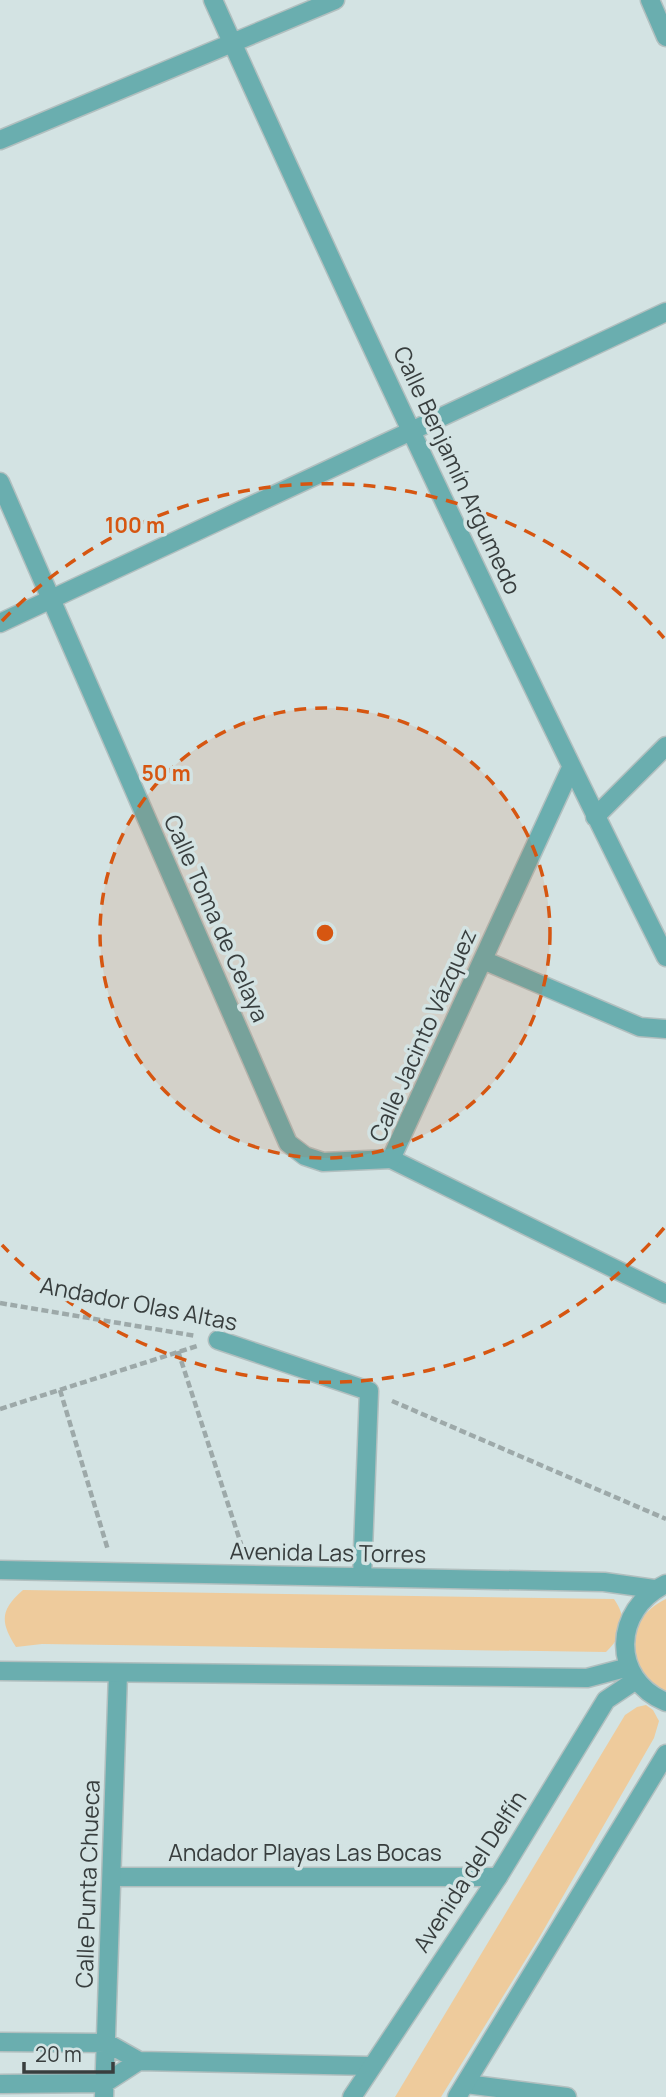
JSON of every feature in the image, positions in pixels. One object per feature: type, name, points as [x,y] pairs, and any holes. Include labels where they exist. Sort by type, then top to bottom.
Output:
[{"type":"street","name":"Calle Benjamín Argumedo","points":[[214,0],[412,431],[571,768],[666,957]]},
{"type":"street","points":[[0,140],[335,0]]},
{"type":"street","points":[[650,0],[666,37]]},
{"type":"street","points":[[0,623],[666,312]]},
{"type":"street","name":"Calle Toma de Celaya","points":[[0,482],[288,1143],[305,1156],[323,1162],[391,1159]]},
{"type":"street","points":[[595,817],[666,746]]},
{"type":"street","name":"Calle Jacinto Vázquez","points":[[571,768],[391,1159],[666,1294]]},
{"type":"street","points":[[483,960],[640,1027],[666,1029]]},
{"type":"street","name":"Andador Olas Altas","points":[[218,1340],[369,1391]]},
{"type":"street","points":[[362,1577],[369,1391]]},
{"type":"street","name":"Avenida Las Torres","points":[[0,1570],[604,1582],[660,1587]]},
{"type":"street","points":[[660,1587],[637,1607],[626,1630],[625,1646],[632,1673],[656,1698],[666,1702]]},
{"type":"street","points":[[0,1671],[587,1678],[632,1673]]},
{"type":"street","name":"Calle Punta Chueca","points":[[105,2090],[118,1673]]},
{"type":"street","name":"Avenida del Delfín","points":[[352,2097],[498,1877],[606,1700],[632,1673]]},
{"type":"street","points":[[566,2097],[461,2090],[666,1754]]},
{"type":"street","name":"Andador Playas Las Bocas","points":[[112,1877],[498,1877]]},
{"type":"street","points":[[0,2042],[107,2043],[139,2061],[371,2066]]},
{"type":"street","points":[[0,2084],[105,2090],[139,2061]]},
{"type":"path","name":"Andador Olas Altas","points":[[0,1303],[218,1340]]},
{"type":"path","points":[[0,1409],[218,1340]]},
{"type":"path","points":[[177,1351],[252,1575]]},
{"type":"path","points":[[60,1390],[115,1573]]},
{"type":"path","points":[[369,1391],[666,1519]]},
{"type":"shaded area","points":[[23,1590],[614,1599],[623,1621],[617,1640],[606,1652],[42,1644],[16,1647],[7,1630],[5,1617],[10,1604]]},
{"type":"shaded area","points":[[666,1599],[666,1691],[651,1682],[641,1671],[635,1659],[633,1645],[635,1632],[642,1619]]},
{"type":"shaded area","points":[[646,1705],[653,1710],[659,1721],[654,1738],[539,1938],[441,2097],[395,2097],[625,1715]]}]
